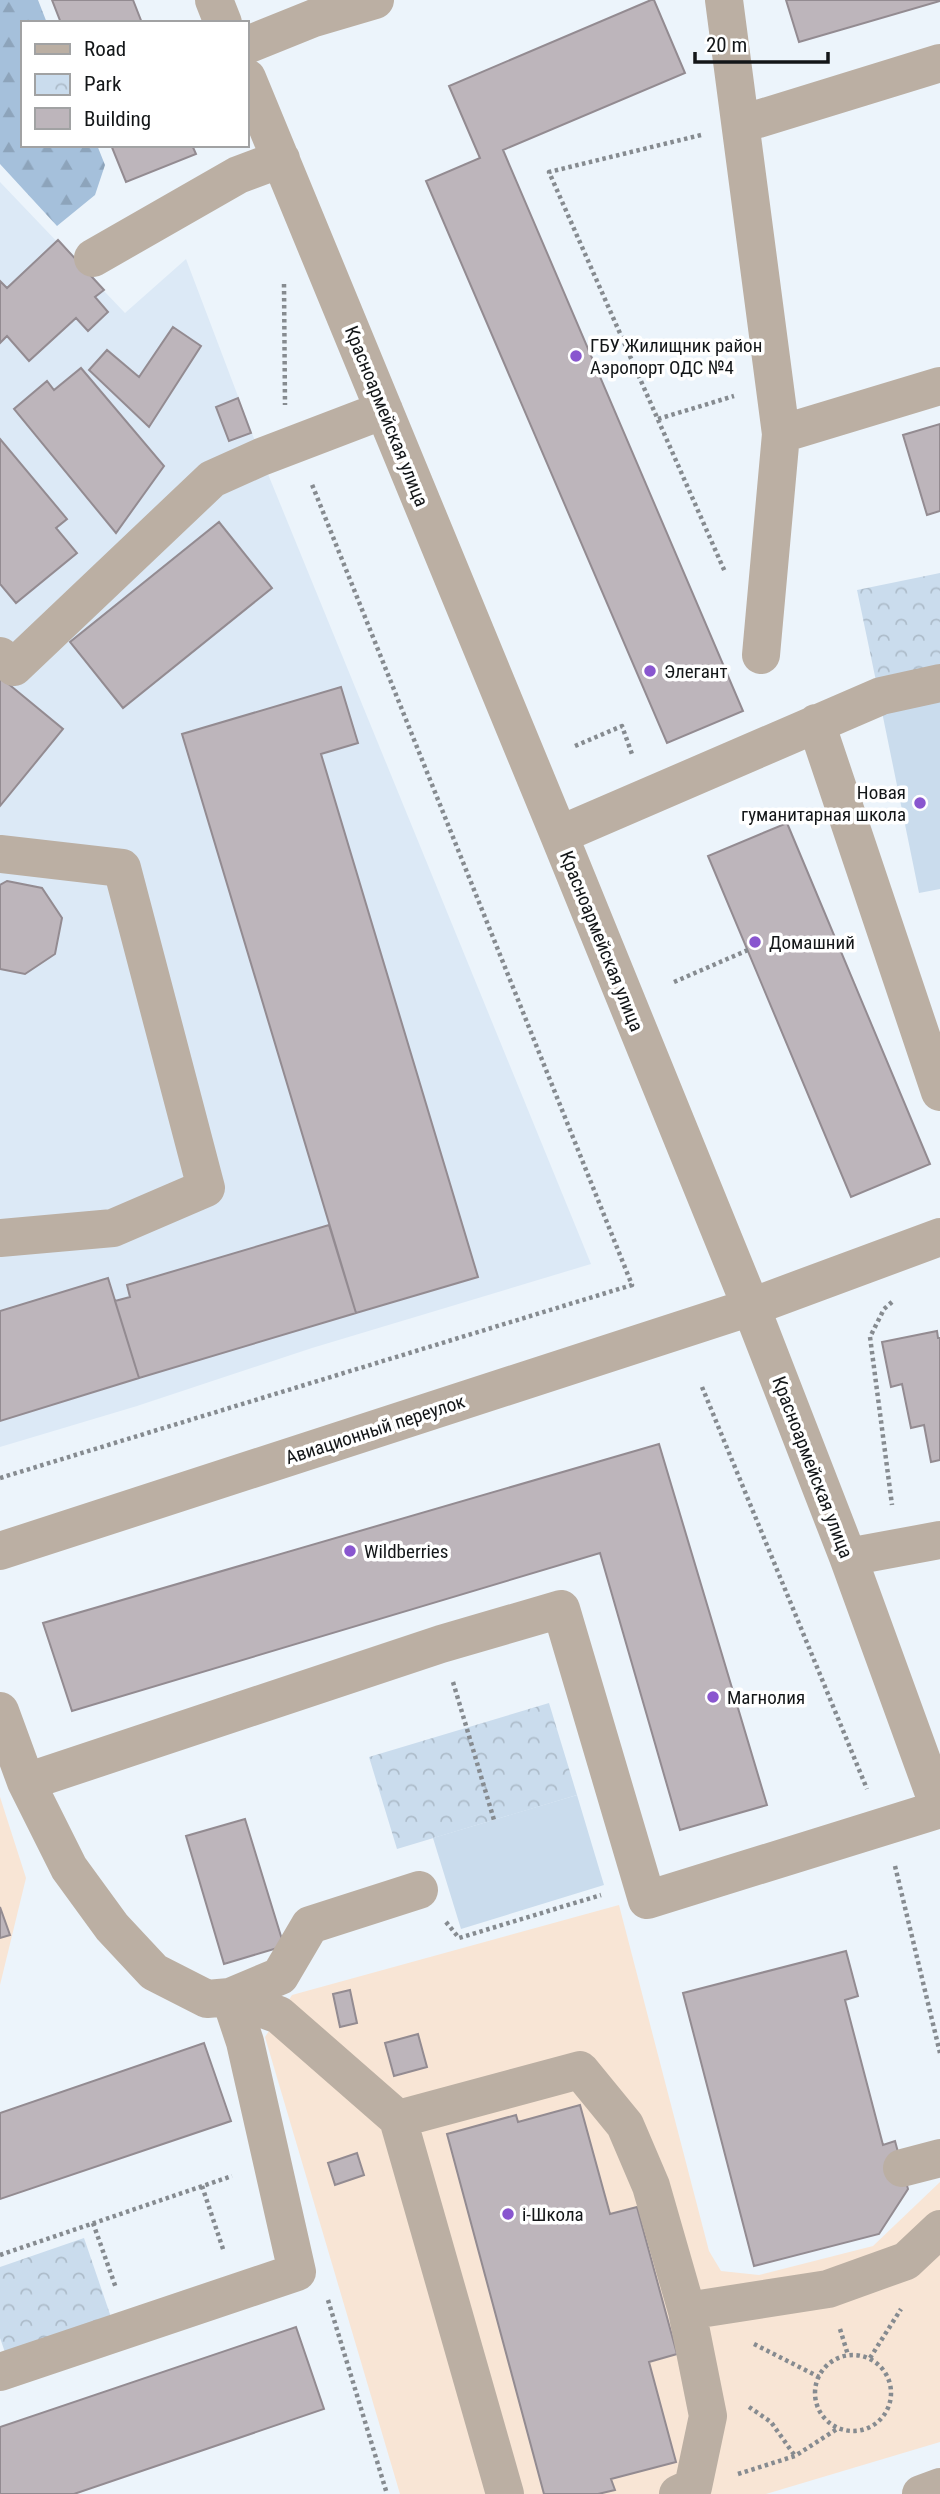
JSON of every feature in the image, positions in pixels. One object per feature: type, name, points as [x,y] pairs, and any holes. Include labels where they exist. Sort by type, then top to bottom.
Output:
[{"type":"street","points":[[214,0],[222,21]]},
{"type":"street","points":[[248,44],[311,9],[375,0]]},
{"type":"street","points":[[724,0],[781,434],[761,655]]},
{"type":"street","points":[[742,124],[940,63]]},
{"type":"street","name":"Красноармейская улица","points":[[248,80],[751,1307],[848,1557],[940,1810]]},
{"type":"street","points":[[93,257],[238,175],[281,159]]},
{"type":"street","points":[[781,434],[940,386]]},
{"type":"street","points":[[0,656],[14,667],[212,479],[384,410]]},
{"type":"street","points":[[559,835],[881,696],[940,683]]},
{"type":"street","points":[[816,723],[940,1092]]},
{"type":"street","points":[[0,854],[122,868],[206,1188],[113,1228],[0,1238]]},
{"type":"street","name":"Авиационный переулок","points":[[0,1551],[751,1307],[940,1237]]},
{"type":"street","points":[[848,1557],[940,1541]]},
{"type":"street","points":[[26,1782],[441,1644],[561,1609],[647,1900],[940,1810]]},
{"type":"street","points":[[0,1711],[26,1782],[69,1868],[112,1927],[154,1972],[206,1999],[230,1997],[281,1976],[310,1925],[418,1890]]},
{"type":"street","points":[[230,1997],[279,2015],[397,2119],[505,2494]]},
{"type":"street","points":[[0,2372],[297,2272],[246,2042],[230,1997]]},
{"type":"street","points":[[397,2119],[580,2070],[625,2125],[651,2186],[687,2311],[708,2416],[686,2490]]},
{"type":"street","points":[[902,2168],[940,2158]]},
{"type":"street","points":[[687,2311],[828,2289],[906,2261],[940,2229]]},
{"type":"street","points":[[921,2494],[940,2487]]},
{"type":"path","points":[[729,580],[549,172],[742,124]]},
{"type":"path","points":[[0,1478],[632,1285],[285,417],[284,275]]},
{"type":"path","points":[[658,419],[775,384]]},
{"type":"path","points":[[575,746],[622,726],[648,797]]},
{"type":"path","points":[[674,982],[748,950]]},
{"type":"path","points":[[893,1301],[884,1309],[870,1337],[898,1548]]},
{"type":"path","points":[[702,1387],[883,1827],[902,1890],[940,2053]]},
{"type":"path","points":[[441,1644],[494,1820]]},
{"type":"path","points":[[418,1890],[459,1938],[642,1883]]},
{"type":"path","points":[[0,2255],[273,2162]]},
{"type":"path","points":[[202,2186],[238,2291]]},
{"type":"path","points":[[93,2223],[130,2328]]},
{"type":"path","points":[[327,2294],[387,2494]]},
{"type":"path","points":[[686,2490],[795,2456],[837,2428],[852,2432],[867,2430],[880,2422],[889,2410],[892,2395],[890,2381],[882,2367],[870,2358],[848,2355],[836,2359],[825,2367],[818,2377],[815,2392],[817,2407],[825,2420],[837,2428]]},
{"type":"path","points":[[701,2388],[739,2400],[771,2422],[795,2456]]},
{"type":"shaded area","points":[[0,182],[125,313],[186,259],[261,457],[591,1264],[312,1348],[137,1406],[0,1447]]},
{"type":"shaded area","points":[[0,1797],[26,1878],[0,1985]]},
{"type":"shaded area","name":"i-Школа","points":[[619,1905],[709,2251],[721,2271],[759,2275],[873,2246],[940,2182],[940,2442],[766,2494],[400,2494],[265,2037],[292,1995]]},
{"type":"green space","points":[[0,0],[38,0],[46,21],[21,21],[21,147],[98,147],[105,165],[95,195],[57,226],[0,164]]},
{"type":"green space","points":[[940,573],[940,668],[876,681],[857,590]]},
{"type":"green space","points":[[940,701],[940,889],[919,893],[882,712]]},
{"type":"green space","points":[[549,1703],[577,1795],[397,1849],[369,1757]]},
{"type":"green space","points":[[577,1795],[604,1885],[461,1929],[433,1838]]},
{"type":"green space","points":[[84,2238],[113,2323],[7,2358],[0,2338],[0,2267]]},
{"type":"building","points":[[52,0],[133,0],[141,21],[60,21]]},
{"type":"building","points":[[654,0],[685,73],[503,150],[743,711],[667,743],[426,181],[480,158],[449,86]]},
{"type":"building","points":[[786,0],[940,0],[940,1],[799,42]]},
{"type":"building","points":[[112,147],[193,147],[196,154],[126,182]]},
{"type":"building","points":[[58,240],[104,290],[95,297],[108,312],[88,331],[76,318],[29,361],[7,336],[0,343],[0,281],[7,288]]},
{"type":"building","points":[[173,327],[201,346],[149,427],[89,370],[107,350],[139,377]]},
{"type":"building","points":[[81,368],[164,466],[116,533],[14,409],[47,381],[54,390]]},
{"type":"building","points":[[238,398],[251,433],[229,441],[216,407]]},
{"type":"building","points":[[940,424],[940,511],[927,515],[903,435]]},
{"type":"building","points":[[0,439],[67,519],[56,528],[77,553],[16,603],[0,584]]},
{"type":"building","points":[[219,522],[272,588],[123,708],[70,642]]},
{"type":"building","points":[[0,677],[63,729],[0,806]]},
{"type":"building","points":[[341,687],[358,743],[321,754],[478,1277],[356,1313],[182,734]]},
{"type":"building","points":[[787,823],[930,1164],[851,1197],[708,856]]},
{"type":"building","points":[[7,881],[42,888],[62,918],[55,954],[25,974],[0,969],[0,885]]},
{"type":"building","points":[[329,1225],[356,1313],[139,1378],[115,1301],[130,1297],[127,1285]]},
{"type":"building","points":[[108,1278],[139,1378],[0,1421],[0,1311]]},
{"type":"building","points":[[937,1331],[940,1338],[940,1460],[931,1462],[924,1425],[911,1428],[902,1384],[891,1387],[882,1342]]},
{"type":"building","points":[[659,1444],[767,1805],[680,1830],[600,1553],[72,1711],[43,1623]]},
{"type":"building","points":[[245,1819],[284,1946],[224,1964],[186,1836]]},
{"type":"building","points":[[0,1907],[10,1935],[0,1938]]},
{"type":"building","points":[[846,1951],[858,1996],[845,2000],[883,2145],[895,2141],[908,2189],[879,2234],[754,2266],[683,1993]]},
{"type":"building","points":[[350,1990],[357,2023],[340,2027],[333,1994]]},
{"type":"building","points":[[418,2034],[427,2067],[394,2076],[385,2043]]},
{"type":"building","points":[[204,2043],[231,2121],[0,2199],[0,2113]]},
{"type":"building","points":[[580,2105],[610,2214],[637,2207],[677,2354],[649,2362],[676,2462],[611,2479],[615,2490],[598,2494],[544,2494],[447,2134],[516,2115],[518,2122]]},
{"type":"building","points":[[357,2153],[364,2175],[335,2185],[328,2163]]},
{"type":"building","points":[[296,2327],[324,2409],[74,2494],[0,2494],[0,2427]]},
{"type":"place","name":"ГБУ Жилищник район Аэропорт ОДС №4","points":[[576,356]]},
{"type":"place","name":"Элегант","points":[[650,671]]},
{"type":"place","name":"Новая гуманитарная школа","points":[[920,803]]},
{"type":"place","name":"Домашний","points":[[755,942]]},
{"type":"place","name":"Wildberries","points":[[350,1551]]},
{"type":"place","name":"Магнолия","points":[[713,1697]]},
{"type":"place","name":"i-Школа","points":[[508,2214]]}]
